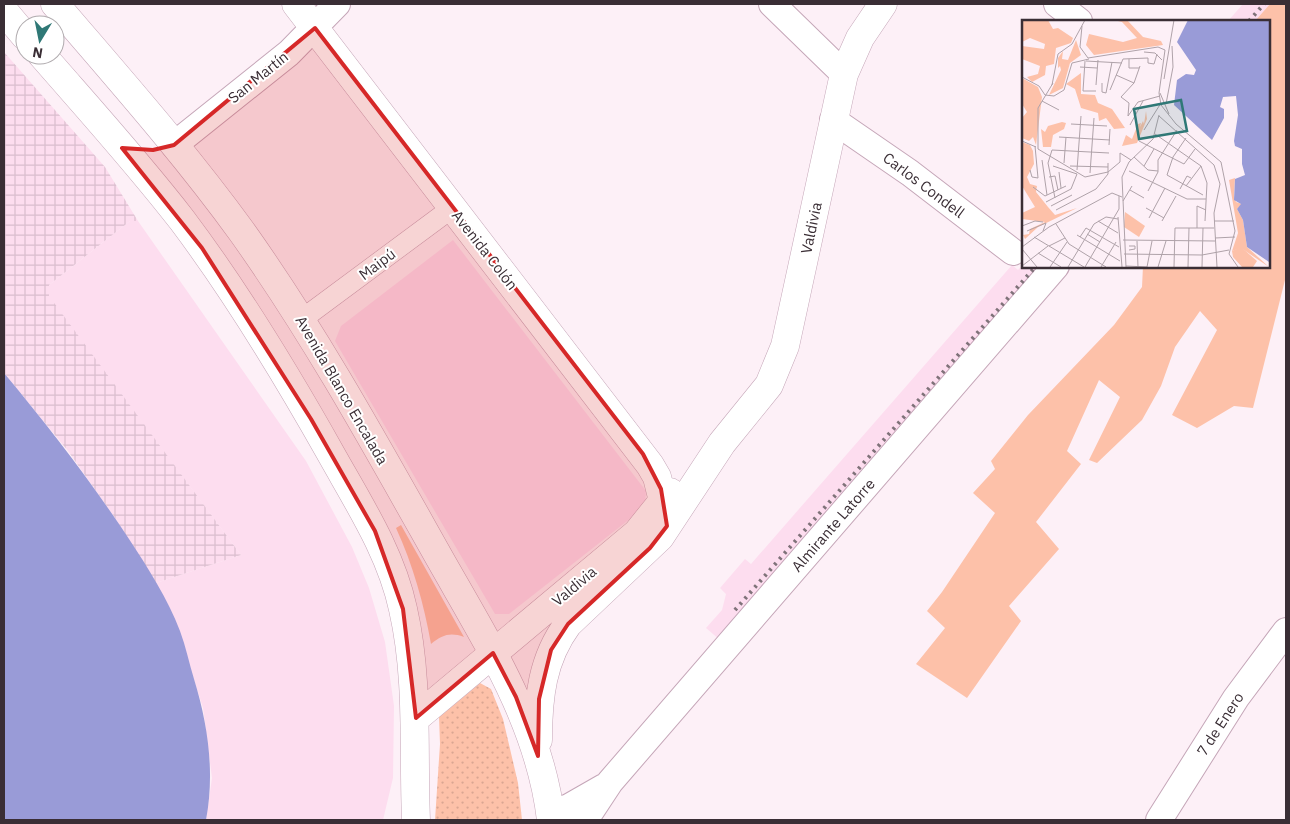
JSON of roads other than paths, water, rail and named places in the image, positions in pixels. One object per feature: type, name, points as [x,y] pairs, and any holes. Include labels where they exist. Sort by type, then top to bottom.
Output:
[{"type":"main road","name":"Avenida Blanco Encalada","points":[[55,4],[174,144],[243,234],[301,320],[493,653],[516,697],[538,756],[551,816]]},
{"type":"main road","name":"Avenida Colón","points":[[296,4],[650,465],[659,483],[665,513]]},
{"type":"main road","name":"Valdivia","points":[[538,756],[539,699],[546,662],[554,644],[568,624],[645,553],[665,513],[769,385],[785,346],[844,74],[860,38],[883,4]]},
{"type":"main road","points":[[4,11],[15,24]]},
{"type":"main road","points":[[51,65],[167,201],[207,256],[311,419],[375,531],[390,565],[403,609],[414,674],[416,820]]},
{"type":"main road","points":[[122,148],[152,150],[174,144]]},
{"type":"main road","name":"Valdivia","points":[[416,718],[637,534],[665,513]]},
{"type":"street","name":"San Martín","points":[[174,144],[289,53],[337,4]]},
{"type":"street","points":[[772,4],[844,74]]},
{"type":"street","points":[[1058,4],[1078,20]]},
{"type":"street","name":"Carlos Condell","points":[[833,120],[904,169],[1014,252]]},
{"type":"street","name":"Maipú","points":[[301,320],[452,208]]},
{"type":"street","name":"Almirante Latorre","points":[[585,820],[610,782],[1054,268]]},
{"type":"street","name":"7 de Enero","points":[[1159,820],[1236,698],[1286,631]]},
{"type":"street","name":"Almirante Latorre","points":[[551,816],[577,803],[610,782]]},
{"type":"water","points":[[4,373],[69,454],[114,517],[164,595],[175,619],[199,696],[209,749],[210,784],[206,820],[4,820]]},
{"type":"railway","points":[[1250,20],[1264,4]]},
{"type":"railway","points":[[735,610],[1034,268]]}]
